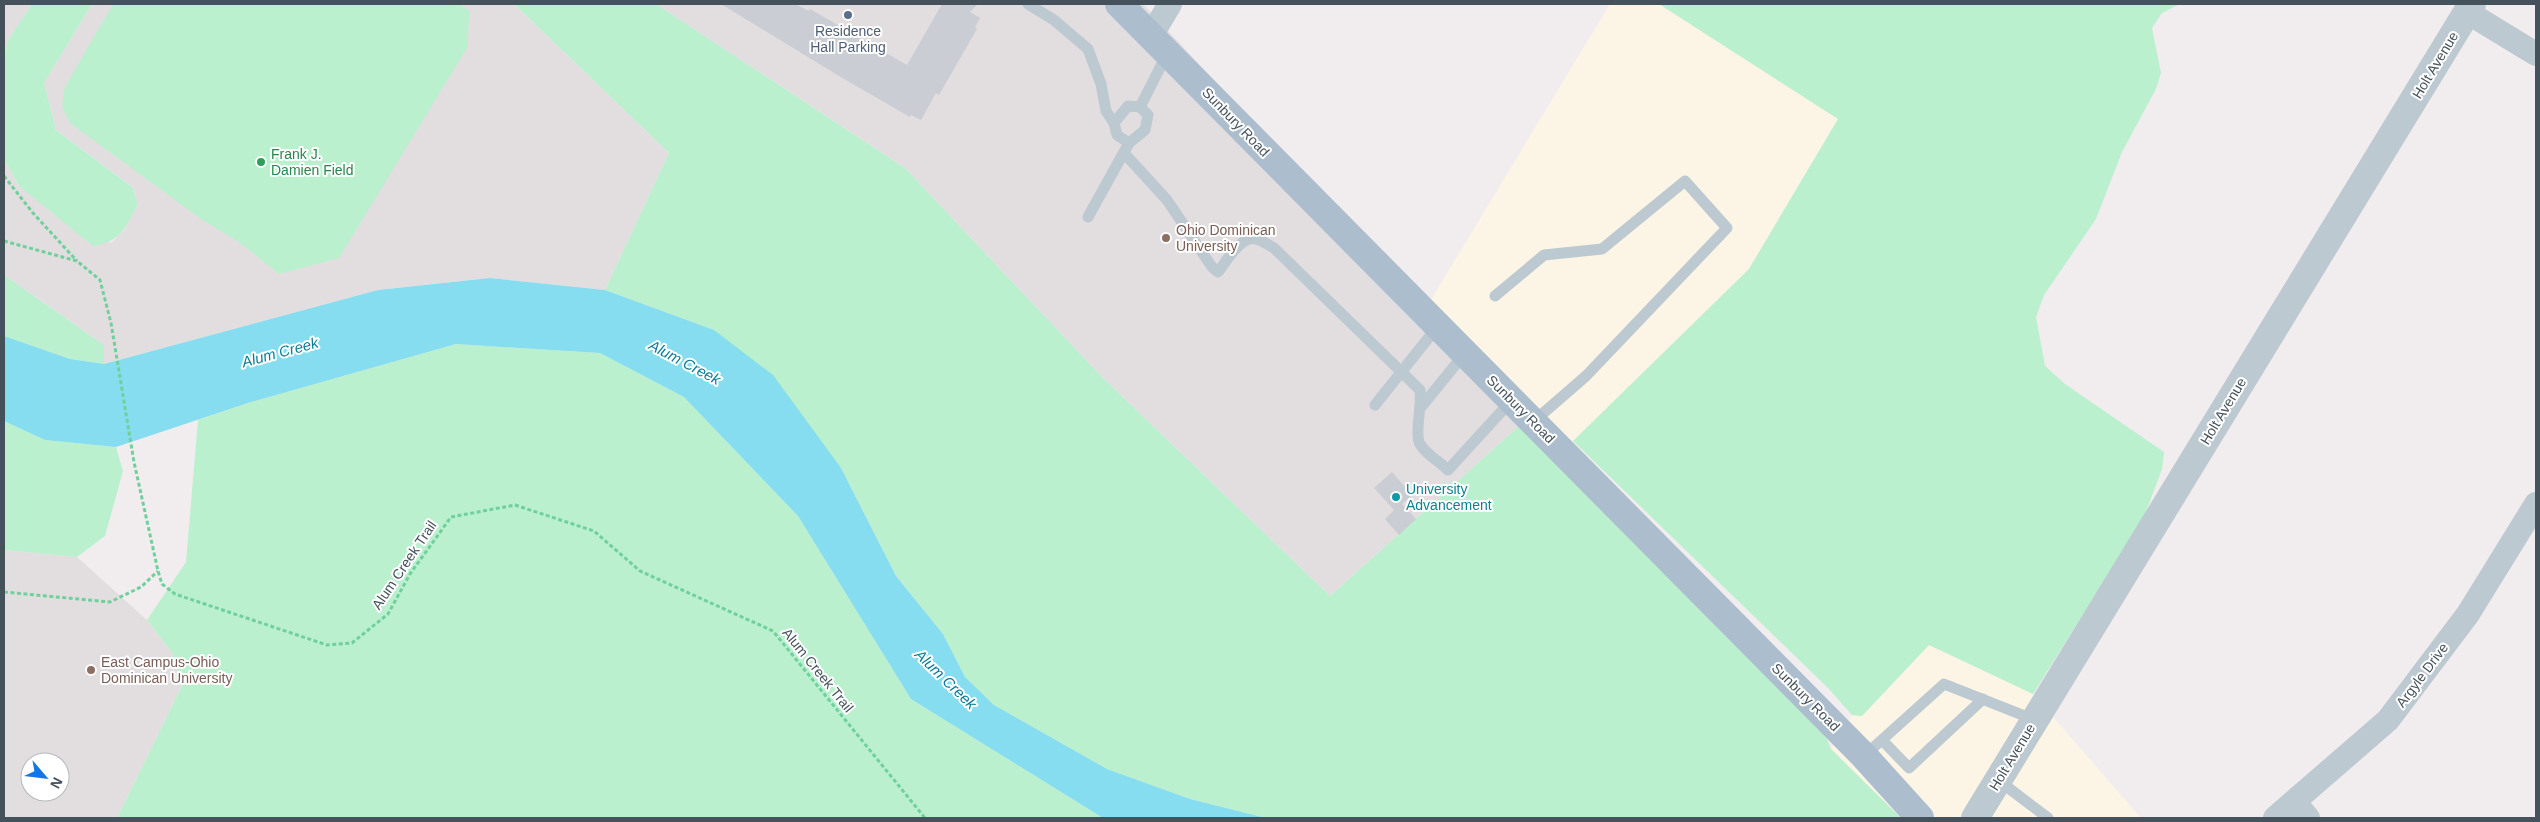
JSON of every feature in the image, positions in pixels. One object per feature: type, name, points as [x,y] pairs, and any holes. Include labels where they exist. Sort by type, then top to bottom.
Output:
[{"type":"main road","name":"Sunbury Road","points":[[1118,4],[1533,422],[1873,748],[1920,818]]},
{"type":"street","points":[[1159,44],[1170,4]]},
{"type":"street","points":[[2470,8],[2536,54]]},
{"type":"street","name":"Holt Avenue","points":[[1975,818],[2470,8]]},
{"type":"street","name":"Argyle Drive","points":[[2275,818],[2301,810],[2388,720],[2468,614],[2536,504]]},
{"type":"lane","points":[[1028,4],[1054,20],[1088,49],[1101,84],[1106,111],[1114,123],[1118,135],[1167,200],[1212,267],[1218,272],[1241,244],[1250,238],[1274,248],[1420,390],[1422,406],[1418,432],[1419,443],[1448,470],[1512,400]]},
{"type":"lane","points":[[1140,107],[1159,44]]},
{"type":"lane","points":[[1088,217],[1126,148],[1145,130],[1148,115],[1140,107],[1128,106],[1114,123]]},
{"type":"lane","points":[[1495,296],[1544,255],[1602,249],[1685,180],[1727,228],[1586,376],[1533,422]]},
{"type":"lane","points":[[1375,405],[1438,326]]},
{"type":"lane","points":[[1422,406],[1465,353]]},
{"type":"lane","points":[[1983,699],[1910,768],[1873,748],[1944,684],[1983,699],[2035,720]]},
{"type":"lane","points":[[1998,780],[2048,818]]},
{"type":"path","points":[[4,176],[33,213],[78,261]]},
{"type":"path","points":[[4,241],[78,261]]},
{"type":"path","name":"Alum Creek Trail","points":[[78,261],[100,280],[111,323],[134,462],[158,572],[162,584],[175,594],[327,645],[352,643],[388,614],[410,574],[451,517],[515,505],[594,531],[640,571],[773,631],[925,818]]},
{"type":"path","points":[[4,592],[110,602],[141,587],[158,572]]},
{"type":"shaded area","points":[[4,4],[32,4],[8,40],[4,57]]},
{"type":"shaded area","points":[[92,4],[514,4],[669,153],[605,290],[490,278],[378,290],[104,364],[104,345],[4,275],[4,159],[19,186],[111,243],[124,230],[138,204],[132,187],[56,130],[44,83]]},
{"type":"shaded area","name":"Ohio Dominican University","points":[[656,4],[1143,4],[1527,416],[1519,426],[1330,596],[1102,377],[905,168]]},
{"type":"shaded area","points":[[1610,4],[1659,4],[1838,119],[1749,269],[1573,441],[1527,416],[1426,308]]},
{"type":"shaded area","name":"East Campus-Ohio Dominican University","points":[[4,550],[77,557],[147,620],[173,654],[182,686],[117,818],[4,818]]},
{"type":"shaded area","points":[[1929,645],[2033,694],[2141,818],[1901,818],[1831,749],[1852,715],[1862,716]]},
{"type":"green space","points":[[32,4],[92,4],[44,83],[56,130],[132,187],[138,204],[130,220],[117,237],[103,244],[93,246],[19,186],[4,159],[4,57],[8,40]]},
{"type":"green space","name":"Frank J. Damien Field","points":[[113,4],[459,4],[470,11],[467,48],[339,258],[279,274],[239,242],[201,219],[70,123],[62,107],[65,87]]},
{"type":"green space","points":[[514,4],[656,4],[905,168],[1102,377],[1330,596],[1519,426],[1826,737],[1831,749],[1901,818],[1266,818],[1190,799],[1107,769],[994,705],[965,677],[943,634],[896,576],[841,468],[714,330],[605,290],[669,153]]},
{"type":"green space","points":[[1659,4],[2180,4],[2162,13],[2152,28],[2161,73],[2156,89],[2122,152],[2096,219],[2044,295],[2036,317],[2045,366],[2065,384],[2164,452],[2162,469],[2144,517],[2033,694],[1929,645],[1862,716],[1852,715],[1828,688],[1573,441],[1749,269],[1838,119]]},
{"type":"green space","points":[[4,275],[104,345],[104,364],[70,359],[4,336]]},
{"type":"green space","points":[[456,344],[600,353],[684,397],[798,516],[911,699],[1103,818],[117,818],[182,686],[173,654],[147,620],[186,562],[198,420],[251,402]]},
{"type":"green space","points":[[4,421],[45,440],[116,447],[123,471],[105,536],[77,557],[4,550]]},
{"type":"water","name":"Alum Creek","points":[[490,278],[605,290],[714,330],[773,375],[841,468],[896,576],[943,634],[965,677],[994,705],[1107,769],[1190,799],[1266,818],[1103,818],[911,699],[798,516],[684,397],[600,353],[456,344],[251,402],[116,447],[45,440],[4,421],[4,336],[70,359],[104,364],[378,290]]},
{"type":"building","points":[[721,4],[795,4],[809,11],[810,9],[907,65],[942,4],[978,4],[970,12],[980,18],[975,27],[977,29],[939,95],[936,93],[921,120],[911,115],[910,117],[844,79]]},
{"type":"building","name":"University Advancement","points":[[1392,472],[1412,495],[1402,504],[1416,519],[1399,535],[1385,519],[1394,510],[1374,488]]},
{"type":"place","name":"Residence Hall Parking","points":[[848,15]]},
{"type":"place","name":"Frank J. Damien Field","points":[[261,162]]},
{"type":"place","name":"Ohio Dominican University","points":[[1166,238]]},
{"type":"place","name":"University Advancement","points":[[1396,497]]},
{"type":"place","name":"East Campus-Ohio Dominican University","points":[[91,670]]}]
